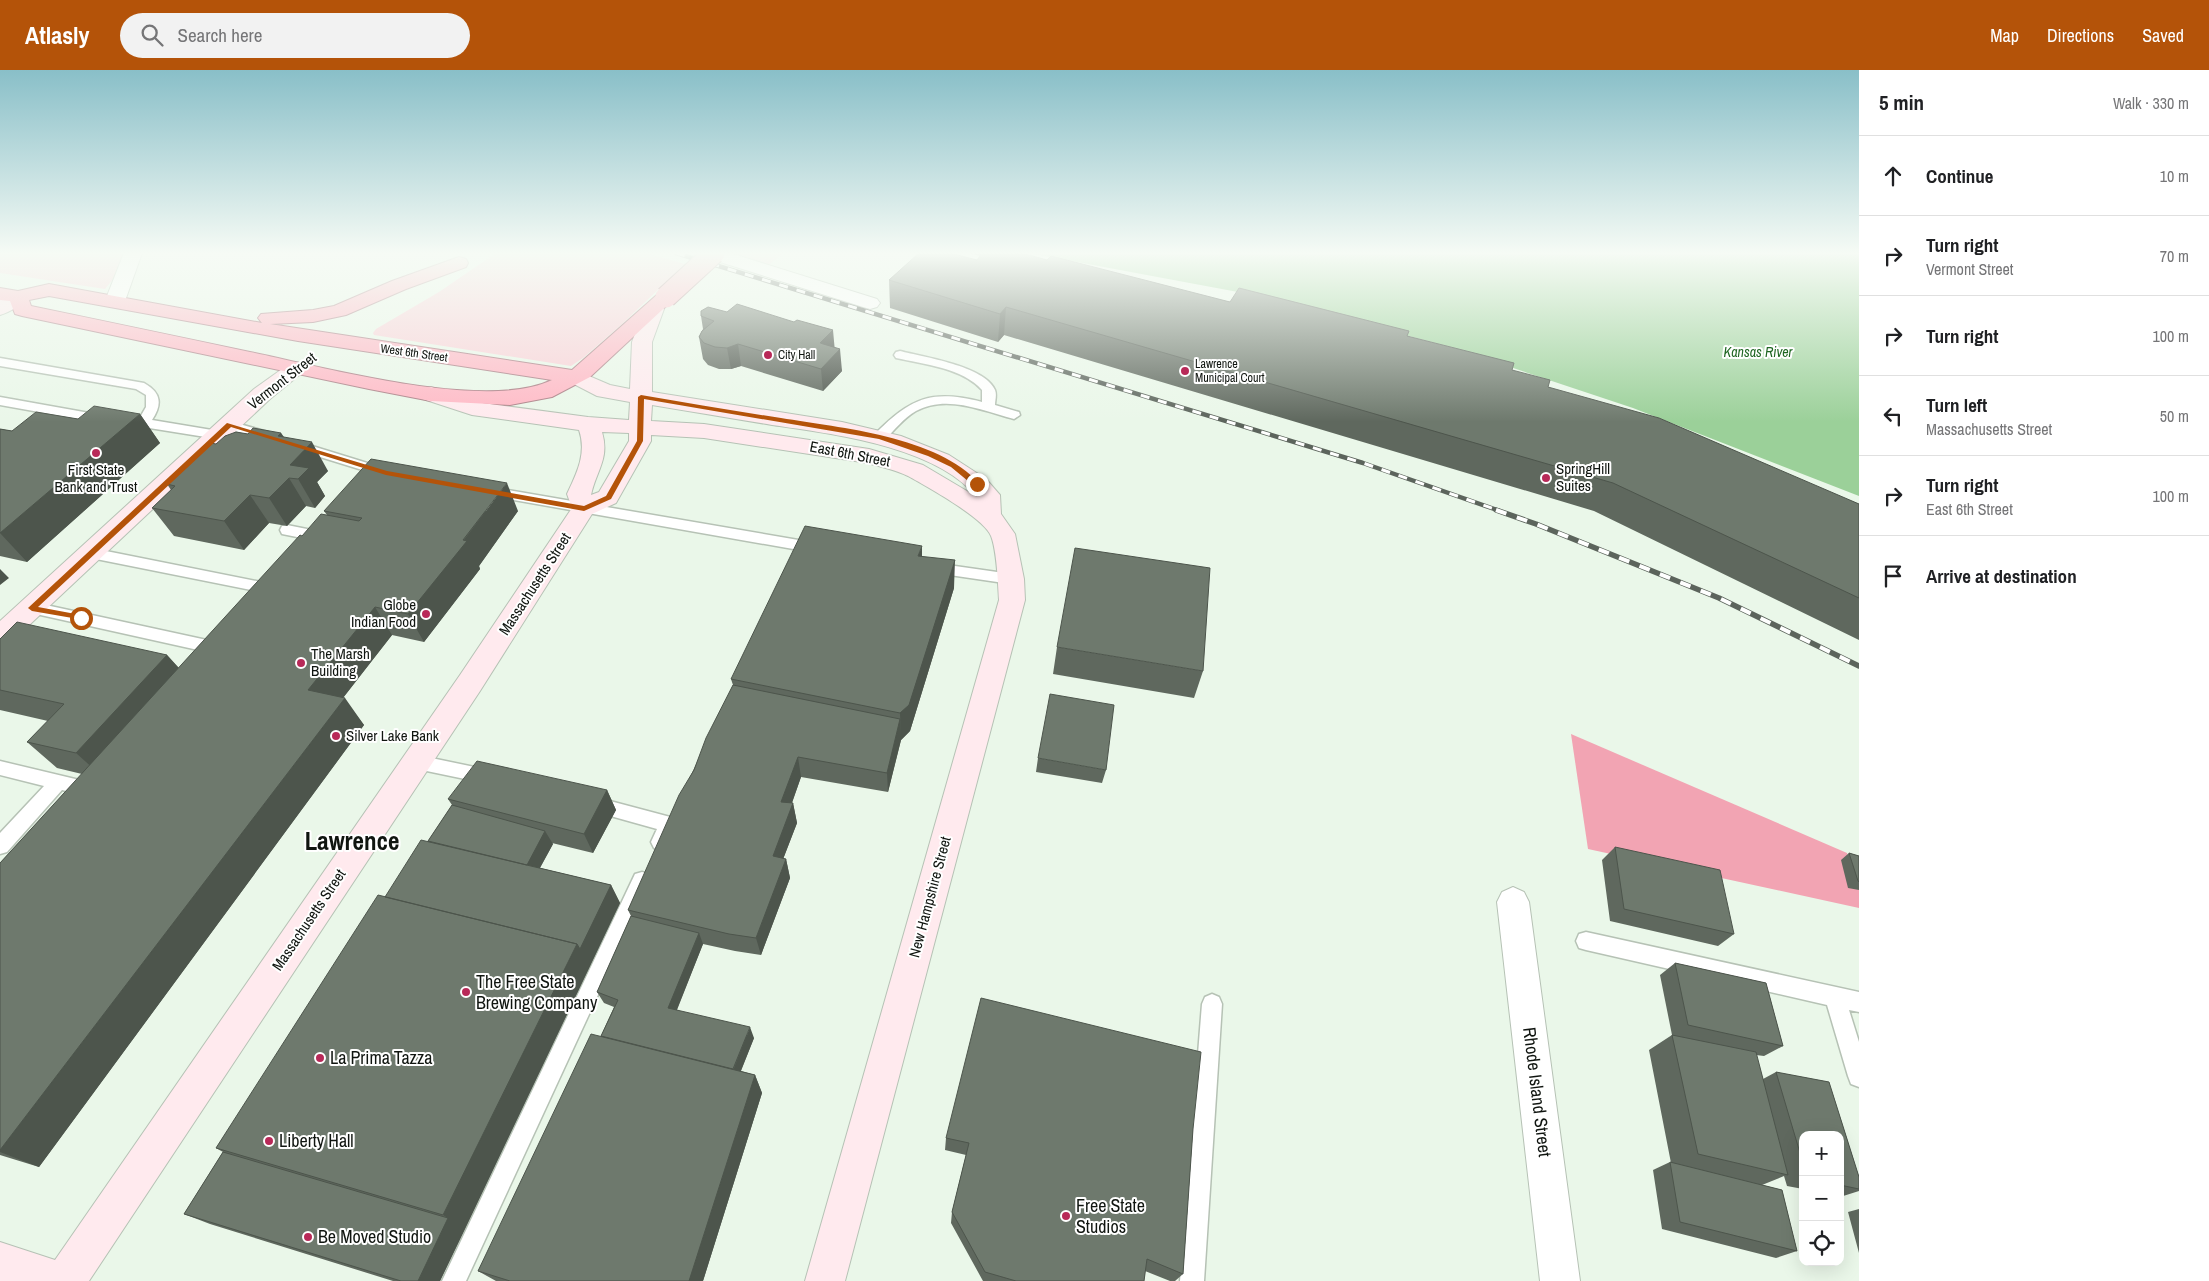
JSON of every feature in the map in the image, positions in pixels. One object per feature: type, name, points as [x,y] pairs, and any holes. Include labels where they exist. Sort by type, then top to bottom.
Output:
[{"type":"highway","points":[[22,310],[296,368],[431,394],[510,398],[544,392],[575,378],[593,366],[653,310]]},
{"type":"highway","name":"West 6th Street","points":[[159,310],[335,341],[575,378]]},
{"type":"highway","points":[[203,318],[276,318],[329,314],[340,310]]},
{"type":"highway","name":"Vermont Street","points":[[296,368],[386,310]]},
{"type":"street","points":[[588,424],[594,438],[594,454],[579,494],[584,508],[608,497],[640,441],[642,427],[642,342],[657,310]]},
{"type":"street","name":"Vermont Street","points":[[1,635],[262,394],[296,368]]},
{"type":"street","name":"West 6th Street","points":[[575,378],[605,391],[641,397]]},
{"type":"street","points":[[431,394],[472,408],[588,424],[642,427]]},
{"type":"street","name":"East 6th Street","points":[[641,397],[880,437],[917,448],[953,466],[988,495],[989,515]]},
{"type":"street","name":"East 6th Street","points":[[642,427],[704,431],[869,456],[915,470],[989,515]]},
{"type":"street","name":"Massachusetts Street","points":[[65,1281],[417,762],[584,508]]},
{"type":"street","name":"New Hampshire Street","points":[[825,1281],[1012,600],[1011,579],[1003,534],[989,515]]},
{"type":"street","name":"Rhode Island Street","points":[[1513,902],[1560,1281]]},
{"type":"street","points":[[0,1262],[58,1281]]},
{"type":"lane","points":[[900,355],[974,376],[986,385],[989,391],[988,408]]},
{"type":"lane","points":[[0,362],[140,386],[153,395],[154,403],[151,412],[143,422]]},
{"type":"lane","points":[[880,437],[910,409],[924,402],[943,399],[962,401],[1014,415]]},
{"type":"lane","points":[[0,401],[123,423],[143,422],[224,430],[391,474],[374,488]]},
{"type":"lane","points":[[32,422],[47,410]]},
{"type":"lane","points":[[58,427],[93,418]]},
{"type":"lane","points":[[480,490],[831,551]]},
{"type":"lane","points":[[287,530],[332,534],[316,553]]},
{"type":"lane","points":[[91,553],[275,592]]},
{"type":"lane","points":[[918,565],[1011,579]]},
{"type":"lane","points":[[32,608],[223,649],[217,666]]},
{"type":"lane","points":[[417,762],[504,781]]},
{"type":"lane","points":[[0,768],[105,793]]},
{"type":"lane","points":[[0,846],[59,782]]},
{"type":"lane","points":[[454,1281],[668,824],[579,800]]},
{"type":"lane","points":[[1586,941],[1859,1002]]},
{"type":"lane","points":[[1834,997],[1859,1076]]},
{"type":"lane","points":[[1192,1281],[1212,1004]]},
{"type":"shaded area","points":[[409,310],[637,310],[583,358],[571,366],[374,335],[373,333],[376,329]]},
{"type":"shaded area","points":[[1571,734],[1847,853],[1859,885],[1859,908],[1588,849]]},
{"type":"water","name":"Kansas River","points":[[1309,310],[1859,310],[1859,496],[1633,408],[1450,347]]},
{"type":"building","points":[[718,310],[727,312],[730,310],[754,310],[794,322],[797,320],[833,330],[820,343],[840,349],[821,369],[738,344],[727,348],[715,347],[704,343],[699,337],[702,331],[714,321],[701,316],[701,311]]},
{"type":"building","points":[[985,310],[1004,310],[1000,314]]},
{"type":"building","points":[[1015,310],[1324,310],[1409,331],[1407,336],[1514,363],[1512,370],[1550,380],[1548,387],[1659,418],[1859,504],[1859,598],[1613,483]]},
{"type":"building","points":[[94,406],[140,414],[0,533],[0,429],[12,431],[36,412],[78,419]]},
{"type":"building","points":[[253,428],[281,433],[278,436],[312,442],[290,465],[309,468],[298,479],[289,478],[269,498],[250,495],[224,521],[152,508],[175,486],[167,484],[211,443],[216,444],[225,436],[236,432],[248,434]]},
{"type":"building","points":[[371,459],[507,483],[463,540],[467,541],[408,614],[375,607],[308,690],[345,698],[0,1150],[0,863],[321,514],[359,521],[362,518],[324,511]]},
{"type":"building","points":[[805,526],[922,546],[918,556],[955,560],[909,705],[900,713],[731,679]]},
{"type":"building","points":[[1075,548],[1210,568],[1203,671],[1057,647]]},
{"type":"building","points":[[17,622],[167,655],[76,753],[27,742],[64,704],[0,690],[0,639]]},
{"type":"building","points":[[733,685],[900,719],[887,773],[798,757],[781,802],[793,803],[773,856],[786,859],[756,938],[729,934],[628,910],[679,795],[694,770],[706,738]]},
{"type":"building","points":[[1050,694],[1114,705],[1106,770],[1038,758]]},
{"type":"building","points":[[477,761],[607,790],[584,834],[448,799]]},
{"type":"building","points":[[452,805],[545,831],[527,865],[428,841]]},
{"type":"building","points":[[421,840],[611,885],[580,949],[577,944],[385,897]]},
{"type":"building","points":[[1615,847],[1720,870],[1734,934],[1624,909]]},
{"type":"building","points":[[1849,853],[1859,856],[1859,882],[1858,881]]},
{"type":"building","points":[[378,895],[577,944],[443,1215],[216,1148]]},
{"type":"building","points":[[631,916],[699,933],[668,1008],[750,1027],[733,1069],[601,1036],[618,1000],[597,992]]},
{"type":"building","points":[[1675,963],[1766,983],[1783,1046],[1688,1025]]},
{"type":"building","points":[[981,998],[1201,1052],[1193,1129],[1183,1274],[1147,1259],[1144,1281],[1016,1281],[985,1272],[952,1212],[969,1143],[946,1138]]},
{"type":"building","points":[[591,1034],[755,1075],[689,1281],[510,1281],[478,1271]]},
{"type":"building","points":[[1672,1035],[1756,1052],[1788,1175],[1698,1154]]},
{"type":"building","points":[[1776,1072],[1829,1082],[1859,1177],[1859,1189],[1844,1186],[1844,1131],[1799,1131],[1799,1150]]},
{"type":"building","points":[[223,1152],[448,1218],[418,1281],[401,1281],[184,1214]]},
{"type":"building","points":[[1670,1162],[1782,1190],[1797,1251],[1680,1222]]},
{"type":"railway","points":[[861,310],[1363,463],[1500,511]]},
{"type":"railway","points":[[1496,510],[1536,524],[1719,598],[1859,666]]},
{"type":"place","name":"City Hall","points":[[768,355]]},
{"type":"place","name":"Lawrence Municipal Court","points":[[1185,371]]},
{"type":"place","name":"First State Bank and Trust","points":[[96,453]]},
{"type":"place","name":"SpringHill Suites","points":[[1546,478]]},
{"type":"place","name":"Globe Indian Food","points":[[426,614]]},
{"type":"place","name":"The Marsh Building","points":[[301,663]]},
{"type":"place","name":"Silver Lake Bank","points":[[336,736]]},
{"type":"place","name":"The Free State Brewing Company","points":[[466,992]]},
{"type":"place","name":"La Prima Tazza","points":[[320,1058]]},
{"type":"place","name":"Liberty Hall","points":[[269,1141]]},
{"type":"place","name":"Free State Studios","points":[[1066,1216]]},
{"type":"place","name":"Be Moved Studio","points":[[308,1237]]},
{"type":"district","name":"Lawrence","points":[[352,841]]},
{"type":"route","points":[[81,618],[32,608],[229,425],[386,473],[584,508],[608,497],[640,441],[642,427],[641,397],[880,437],[931,454],[953,466],[977,484]]}]
